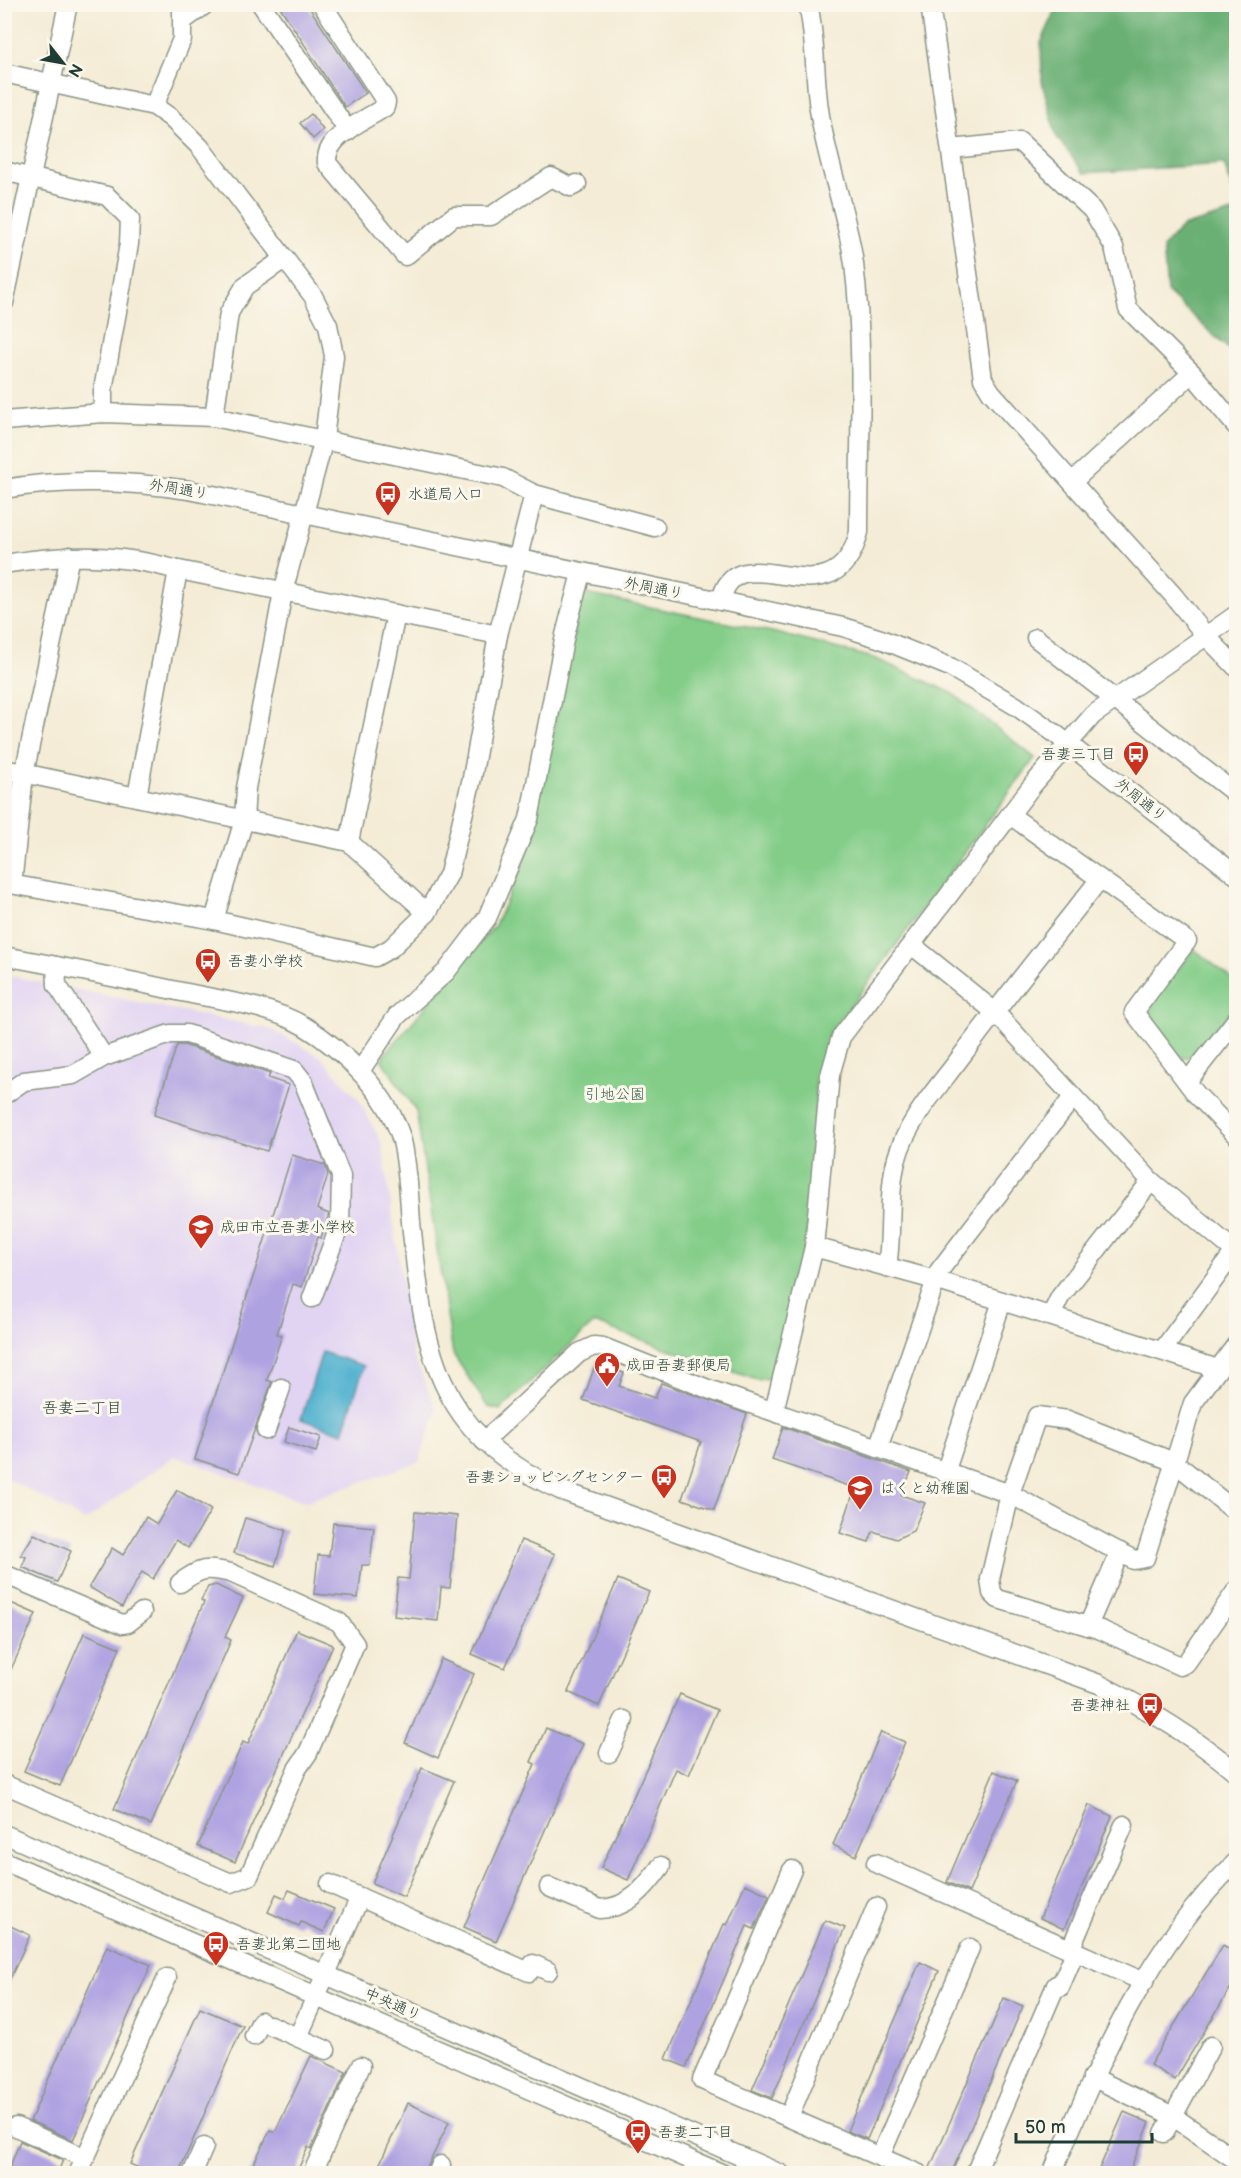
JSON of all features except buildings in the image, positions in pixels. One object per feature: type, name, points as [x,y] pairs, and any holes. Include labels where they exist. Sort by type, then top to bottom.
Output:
[{"type":"street","points":[[4,303],[68,4]]},
{"type":"street","points":[[154,106],[182,39],[183,12],[206,4]]},
{"type":"street","points":[[261,4],[348,131]]},
{"type":"street","points":[[322,4],[386,102],[385,107],[331,143],[326,155],[327,163],[405,256],[454,216],[491,216],[551,177],[571,188],[577,184]]},
{"type":"street","points":[[721,601],[723,591],[740,573],[753,572],[813,578],[825,577],[838,571],[848,560],[859,532],[861,350],[857,294],[847,228],[819,109],[813,25],[808,4]]},
{"type":"street","points":[[930,4],[983,379],[991,392],[1236,667]]},
{"type":"street","points":[[4,73],[154,106],[171,118],[200,147],[318,304],[333,340],[334,356],[324,439],[283,592],[246,788],[244,820],[214,920]]},
{"type":"street","points":[[951,149],[1020,142],[1092,210],[1114,247],[1128,309],[1192,373],[1236,426]]},
{"type":"street","points":[[4,171],[107,196],[130,219],[129,244],[103,390],[103,413]]},
{"type":"street","points":[[214,417],[229,313],[245,286],[285,259]]},
{"type":"street","points":[[1072,482],[1192,373]]},
{"type":"street","points":[[5,418],[103,413],[214,417],[503,478],[534,494],[655,527]]},
{"type":"street","name":"外周通り","points":[[4,489],[58,481],[135,482],[189,490],[843,627],[917,653],[984,686],[1068,745],[1236,875]]},
{"type":"street","points":[[70,556],[24,774],[8,884],[214,920],[375,957],[391,948],[427,913],[449,874],[472,778],[498,635],[534,494]]},
{"type":"street","points":[[4,564],[70,556],[141,560],[178,570],[498,635]]},
{"type":"street","points":[[137,797],[178,570]]},
{"type":"street","points":[[360,1071],[397,1016],[446,972],[487,918],[530,819],[565,636],[581,573]]},
{"type":"street","points":[[349,842],[396,614]]},
{"type":"street","points":[[774,1411],[814,1247],[830,1075],[841,1037],[913,946],[1010,815],[1093,716],[1236,615]]},
{"type":"street","points":[[1036,638],[1236,794]]},
{"type":"street","points":[[4,770],[349,842],[427,913]]},
{"type":"street","points":[[1010,815],[1187,941],[1134,1011],[1187,1082],[1236,1135]]},
{"type":"street","points":[[887,1267],[896,1159],[905,1136],[924,1106],[995,1012],[1100,879]]},
{"type":"street","points":[[913,946],[995,1012],[1151,1181],[1236,1251],[1162,1351]]},
{"type":"street","points":[[4,956],[274,1011],[326,1040],[360,1071],[382,1100],[401,1140],[419,1297],[427,1340],[439,1373],[456,1408],[484,1441],[528,1475],[560,1490],[1099,1684],[1144,1707],[1205,1746],[1236,1772]]},
{"type":"street","points":[[56,966],[57,985],[104,1057]]},
{"type":"street","points":[[1187,1082],[1236,1020]]},
{"type":"street","points":[[4,1095],[24,1081],[73,1075],[104,1057],[170,1034],[187,1034],[294,1070],[303,1081],[340,1176],[340,1225],[312,1298]]},
{"type":"street","points":[[878,1449],[939,1270],[1073,1097]]},
{"type":"street","points":[[1052,1317],[1059,1297],[1151,1181]]},
{"type":"street","points":[[814,1247],[935,1280],[1218,1369]]},
{"type":"street","points":[[945,1473],[1002,1301]]},
{"type":"street","points":[[484,1441],[579,1353],[594,1346],[603,1347],[878,1449],[1010,1494],[1134,1560],[1146,1558],[1193,1403],[1236,1345]]},
{"type":"street","points":[[266,1430],[281,1388]]},
{"type":"street","points":[[1236,1512],[1174,1462],[1068,1420],[1037,1416],[1010,1494],[990,1579],[992,1593],[998,1599],[1088,1626],[1180,1666],[1186,1663],[1236,1591]]},
{"type":"street","points":[[1088,1626],[1120,1552]]},
{"type":"street","points":[[4,1784],[231,1883],[249,1876],[297,1769],[308,1753],[355,1644],[339,1622],[231,1573],[213,1569],[196,1570],[180,1583]]},
{"type":"street","points":[[4,1574],[122,1624],[128,1623],[142,1612]]},
{"type":"street","points":[[609,1753],[624,1719]]},
{"type":"street","points":[[975,2174],[1073,1951],[1124,1825]]},
{"type":"street","name":"中央通り","points":[[4,1834],[781,2174]]},
{"type":"street","name":"中央通り","points":[[4,1861],[723,2174]]},
{"type":"street","points":[[1052,2174],[1092,2077],[1144,1982],[1166,1946],[1212,1885],[1236,1862]]},
{"type":"street","points":[[876,1863],[1144,1982]]},
{"type":"street","points":[[549,1887],[600,1909],[607,1908],[625,1903],[642,1891],[661,1866]]},
{"type":"street","points":[[792,1870],[702,2080],[919,2174]]},
{"type":"street","points":[[330,1884],[529,1972],[533,1964],[548,1971]]},
{"type":"street","points":[[298,2037],[360,1897]]},
{"type":"street","points":[[789,2117],[876,1907]]},
{"type":"street","points":[[880,2157],[970,1948]]},
{"type":"street","points":[[16,2127],[82,2166],[167,1978]]},
{"type":"street","points":[[262,2027],[298,2037],[326,2050]]},
{"type":"street","points":[[1164,2133],[1211,2046]]},
{"type":"street","points":[[312,2174],[361,2066]]},
{"type":"street","points":[[1092,2077],[1172,2115],[1205,2145],[1236,2160]]},
{"type":"street","points":[[192,2174],[204,2147]]},
{"type":"shaded area","name":"成田市立吾妻小学校","points":[[4,975],[270,1029],[320,1056],[359,1100],[382,1144],[413,1355],[437,1411],[419,1462],[305,1502],[174,1456],[85,1521],[5,1477]]},
{"type":"green space","points":[[1058,5],[1236,5],[1236,201],[1224,164],[1084,173],[1056,136],[1042,82],[1041,43]]},
{"type":"green space","points":[[1236,211],[1236,356],[1167,292],[1163,247],[1182,227]]},
{"type":"green space","name":"引地公園","points":[[582,593],[772,632],[874,658],[952,693],[1035,758],[833,1030],[815,1079],[816,1136],[802,1283],[770,1378],[757,1380],[594,1323],[500,1410],[488,1407],[453,1354],[416,1111],[381,1059],[495,925],[524,862]]},
{"type":"green space","points":[[1194,949],[1236,982],[1236,1005],[1200,1054],[1184,1058],[1172,1050],[1161,1037],[1148,1008]]},
{"type":"water","points":[[322,1352],[364,1366],[343,1433],[301,1419]]},
{"type":"place","name":"水道局入口","points":[[388,517]]},
{"type":"place","name":"吾妻三丁目","points":[[1136,777]]},
{"type":"place","name":"吾妻小学校","points":[[208,984]]},
{"type":"place","name":"成田市立吾妻小学校","points":[[201,1250]]},
{"type":"place","name":"成田吾妻郵便局","points":[[607,1388]]},
{"type":"place","name":"吾妻ショッピングセンター","points":[[664,1500]]},
{"type":"place","name":"はくと幼稚園","points":[[860,1511]]},
{"type":"place","name":"吾妻神社","points":[[1150,1728]]},
{"type":"place","name":"吾妻北第二団地","points":[[216,1967]]},
{"type":"place","name":"吾妻二丁目","points":[[638,2155]]},
{"type":"district","name":"吾妻二丁目","points":[[82,1407]]}]
